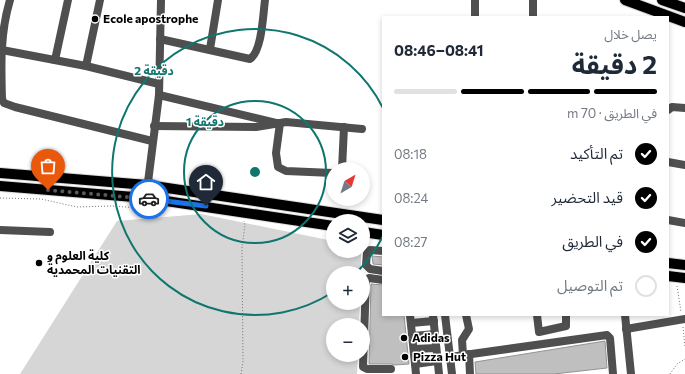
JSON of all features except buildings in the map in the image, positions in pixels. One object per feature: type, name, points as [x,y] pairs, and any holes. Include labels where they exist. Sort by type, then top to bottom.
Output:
[{"type":"main road","points":[[625,0],[669,16]]},
{"type":"main road","points":[[662,0],[685,8]]},
{"type":"main road","points":[[669,16],[685,22]]},
{"type":"main road","points":[[0,173],[147,185],[335,214]]},
{"type":"main road","points":[[0,186],[146,198],[326,225]]},
{"type":"main road","points":[[370,219],[382,220]]},
{"type":"main road","points":[[370,233],[382,235]]},
{"type":"main road","points":[[669,263],[685,265]]},
{"type":"street","points":[[10,0],[2,20],[2,99],[4,103],[152,141]]},
{"type":"street","points":[[55,60],[68,0]]},
{"type":"street","points":[[86,66],[100,0]]},
{"type":"street","points":[[146,198],[159,95],[161,0]]},
{"type":"street","points":[[210,49],[218,0]]},
{"type":"street","points":[[160,39],[210,49],[248,59],[252,58],[258,47],[265,0]]},
{"type":"street","points":[[475,0],[475,16]]},
{"type":"street","points":[[532,0],[533,16]]},
{"type":"street","points":[[2,50],[86,66],[159,84]]},
{"type":"street","points":[[159,95],[278,123],[362,129]]},
{"type":"street","points":[[669,109],[672,107],[685,108]]},
{"type":"street","points":[[154,126],[256,127],[278,123]]},
{"type":"street","points":[[278,123],[276,153],[278,167],[286,171],[326,173]]},
{"type":"street","points":[[342,162],[344,127]]},
{"type":"street","points":[[669,162],[685,165]]},
{"type":"street","points":[[669,220],[685,223]]},
{"type":"street","points":[[0,230],[50,232]]},
{"type":"street","points":[[382,251],[370,250],[367,253],[366,265],[370,270],[382,271]]},
{"type":"street","points":[[382,280],[369,278],[366,280],[363,367],[367,369],[391,369]]},
{"type":"street","points":[[446,316],[452,374]]},
{"type":"street","points":[[466,316],[468,329],[462,340],[470,374]]},
{"type":"street","points":[[537,316],[539,332],[566,326],[566,316]]},
{"type":"street","points":[[625,316],[631,374]]},
{"type":"street","points":[[416,374],[411,319],[435,317]]},
{"type":"street","points":[[435,317],[438,374]]},
{"type":"street","points":[[435,317],[443,374]]},
{"type":"street","points":[[626,329],[684,319]]},
{"type":"street","points":[[412,336],[435,334]]},
{"type":"street","points":[[450,356],[607,335],[610,338],[613,374],[604,374]]},
{"type":"street","points":[[414,349],[436,348]]},
{"type":"street","points":[[415,364],[437,361]]},
{"type":"path","points":[[0,198],[41,199],[77,207],[112,206],[172,210]]},
{"type":"path","points":[[242,220],[245,225],[242,247],[242,374]]},
{"type":"path","points":[[676,277],[684,319],[685,347]]},
{"type":"path","points":[[670,374],[677,364],[685,359]]},
{"type":"shaded area","points":[[201,214],[326,240],[326,258],[361,258],[361,266],[326,266],[326,310],[360,310],[359,318],[326,318],[326,362],[358,362],[357,374],[20,374],[117,221]]},
{"type":"way so far","points":[[48,190],[88,192],[149,199]]},
{"type":"place","name":"Ecole apostrophe","points":[[95,19]]},
{"type":"place","name":"كلية العلوم و التقنيات المحمدية","points":[[39,263]]},
{"type":"place","name":"Adidas","points":[[404,338]]},
{"type":"place","name":"Pizza Hut","points":[[405,357]]},
{"type":"route","points":[[149,199],[206,206]]}]
